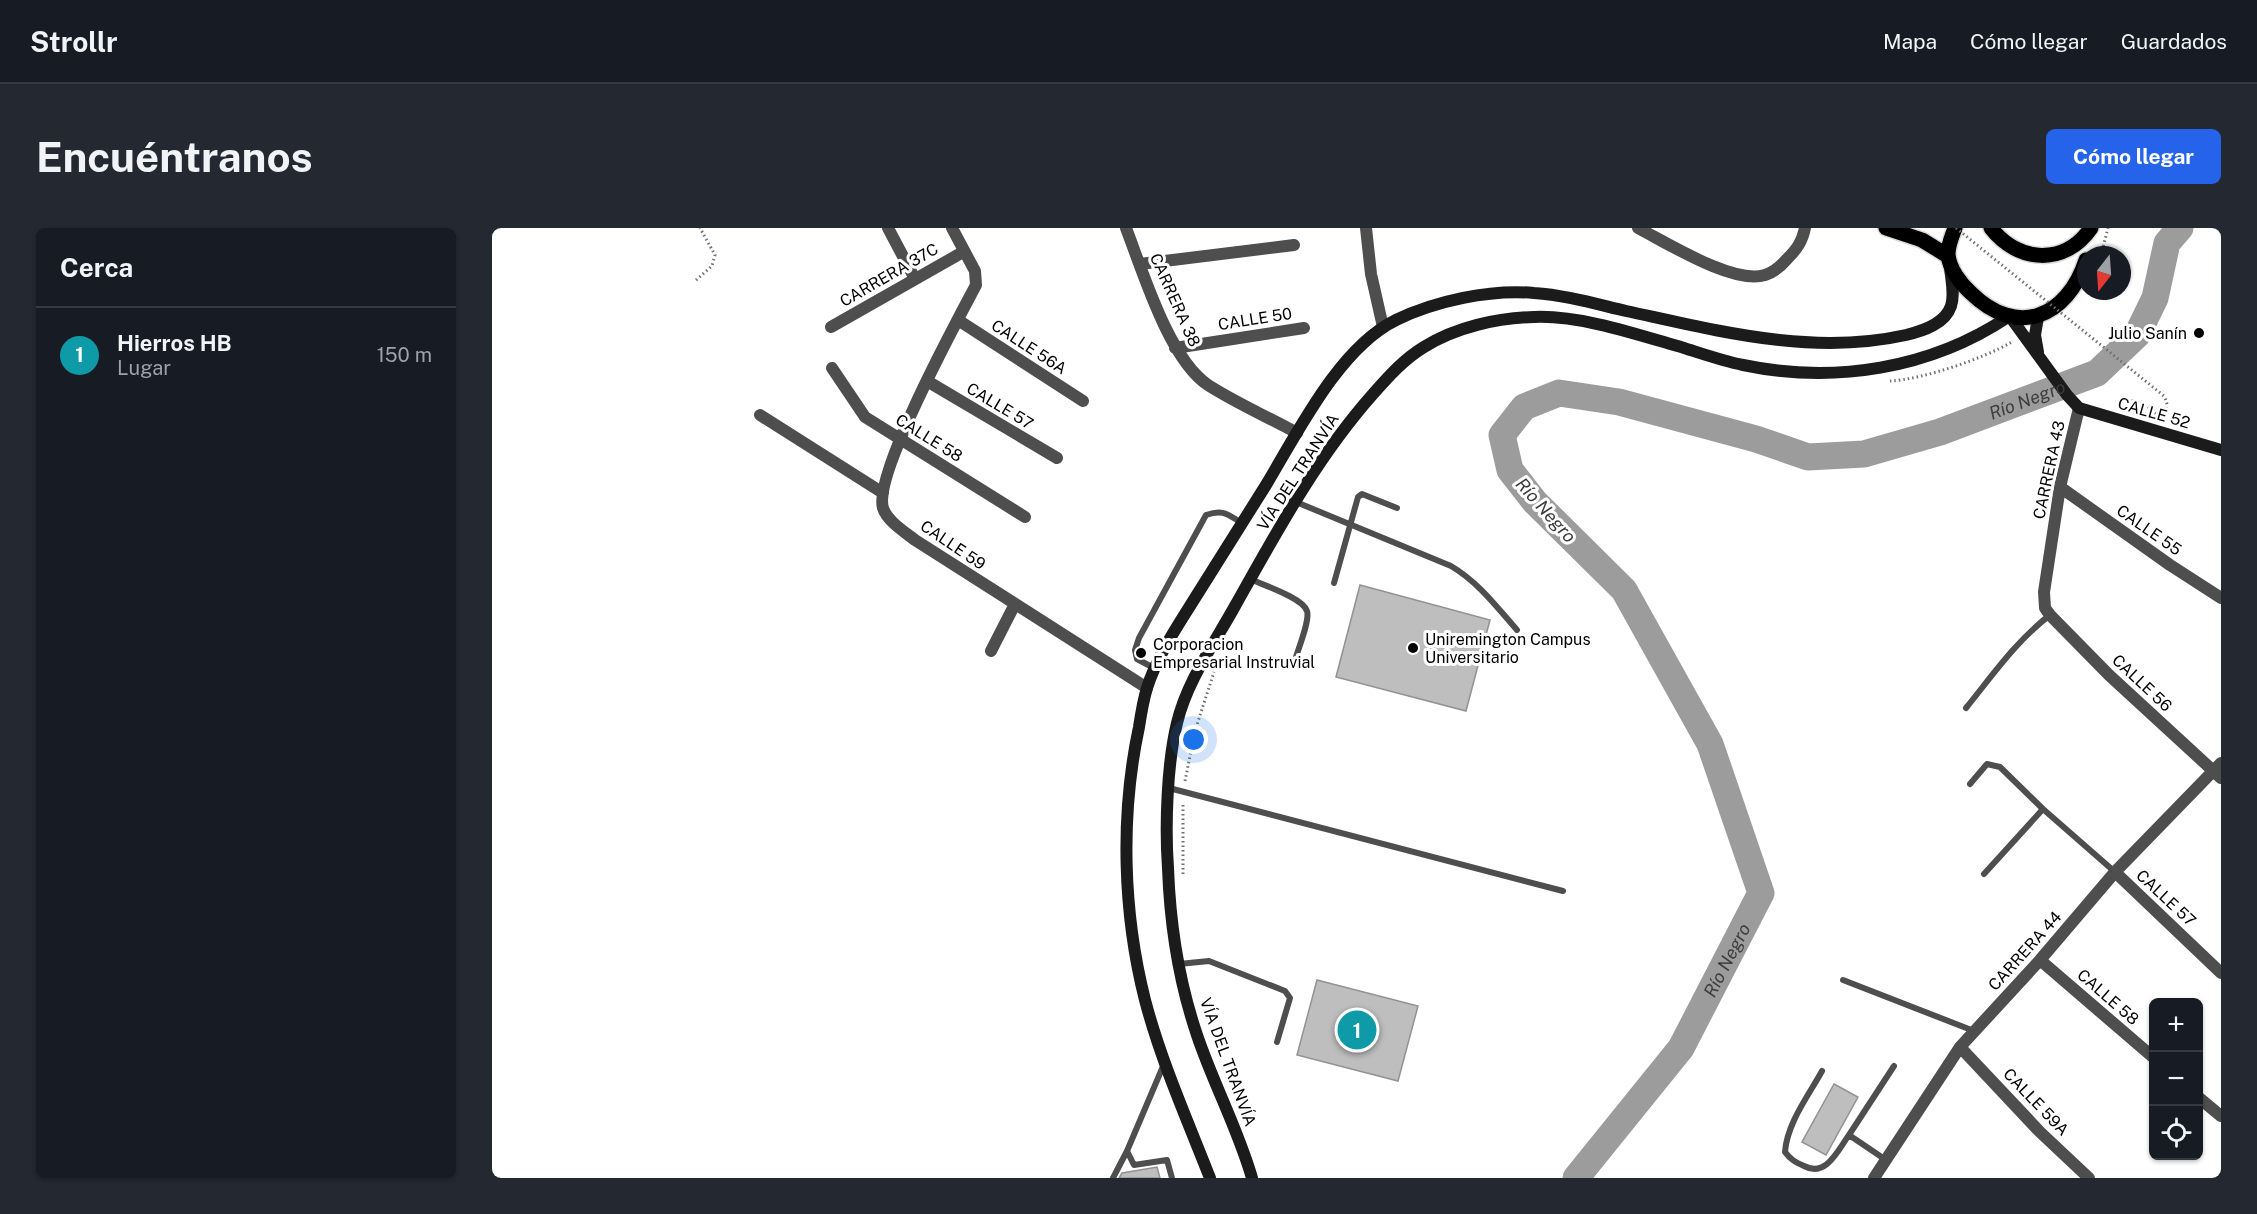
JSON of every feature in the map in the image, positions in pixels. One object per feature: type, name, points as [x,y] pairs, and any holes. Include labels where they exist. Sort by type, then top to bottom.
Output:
[{"type":"main road","points":[[1886,228],[1922,240],[1948,256]]},
{"type":"main road","points":[[1956,228],[1950,240],[1948,256],[1960,283],[1981,303],[2010,318],[2038,317],[2073,288],[2077,281]]},
{"type":"main road","points":[[1991,228],[2003,242],[2018,250],[2032,255],[2050,256],[2067,251],[2083,240],[2092,228]]},
{"type":"main road","points":[[2089,246],[2092,228]]},
{"type":"main road","name":"VÍA DEL TRANVÍA","points":[[1210,1178],[1164,1063],[1135,955],[1129,893],[1128,803],[1133,756],[1147,688],[1167,644],[1297,433],[1348,357],[1383,327],[1419,311],[1488,293],[1530,292],[1746,336],[1790,342],[1833,343],[1882,340],[1915,333],[1936,324],[1945,316],[1951,307],[1953,292],[1948,256]]},
{"type":"main road","name":"VÍA DEL TRANVÍA","points":[[1252,1178],[1195,1032],[1179,964],[1167,866],[1169,788],[1177,724],[1189,687],[1250,579],[1326,454],[1359,410],[1388,378],[1423,348],[1446,336],[1503,320],[1538,316],[1572,321],[1625,330],[1742,365],[1795,372],[1839,374],[1881,369],[1923,358],[1972,338],[2010,318]]},
{"type":"main road","points":[[2038,317],[2035,335],[2038,354]]},
{"type":"main road","name":"CARRERA 43","points":[[2010,318],[2079,408]]},
{"type":"main road","name":"CALLE 52","points":[[2079,408],[2221,450]]},
{"type":"street","points":[[888,228],[915,279]]},
{"type":"street","points":[[760,416],[883,493],[900,440],[976,285],[975,271],[952,228]]},
{"type":"street","name":"CARRERA 38","points":[[1126,228],[1175,348],[1191,370],[1207,384],[1297,433]]},
{"type":"street","points":[[1366,228],[1371,274],[1383,327]]},
{"type":"street","points":[[1638,228],[1719,269],[1743,276],[1764,276],[1779,268],[1801,244],[1805,228]]},
{"type":"street","points":[[1140,264],[1294,246]]},
{"type":"street","name":"CARRERA 37C","points":[[831,327],[963,252]]},
{"type":"street","name":"CALLE 56A","points":[[957,320],[1083,401]]},
{"type":"street","name":"CALLE 50","points":[[1175,348],[1304,328]]},
{"type":"street","name":"CALLE 58","points":[[832,368],[865,417],[1025,518]]},
{"type":"street","name":"CALLE 57","points":[[927,381],[1057,459]]},
{"type":"street","name":"CARRERA 43","points":[[2048,611],[2044,592],[2060,487],[2079,408]]},
{"type":"street","name":"CALLE 55","points":[[2060,487],[2221,598]]},
{"type":"street","name":"CALLE 59","points":[[883,493],[883,508],[896,524],[915,540],[1147,688]]},
{"type":"street","points":[[991,651],[1015,604]]},
{"type":"street","name":"CALLE 56","points":[[2048,611],[2109,675],[2219,770]]},
{"type":"street","name":"CARRERA 44","points":[[1874,1178],[1960,1047],[2040,960],[2115,872],[2219,770]]},
{"type":"street","name":"CALLE 57","points":[[2115,872],[2221,973]]},
{"type":"street","name":"CALLE 58","points":[[2040,960],[2149,1054]]},
{"type":"street","name":"CALLE 59A","points":[[1960,1047],[2040,1132],[2089,1178]]},
{"type":"street","points":[[2203,1100],[2221,1116]]},
{"type":"lane","points":[[1334,583],[1358,497],[1362,494],[1397,508]]},
{"type":"lane","points":[[1296,501],[1451,566],[1478,585],[1517,630]]},
{"type":"lane","points":[[1155,669],[1137,659],[1136,650],[1139,638],[1206,515],[1217,511],[1226,513],[1242,523]]},
{"type":"lane","points":[[1250,579],[1301,603],[1307,610],[1308,618],[1296,657]]},
{"type":"lane","points":[[1966,708],[2048,611]]},
{"type":"lane","points":[[1970,784],[1988,764],[2000,767],[2043,809],[2115,872]]},
{"type":"lane","points":[[1169,788],[1563,891]]},
{"type":"lane","points":[[1984,874],[2043,809]]},
{"type":"lane","points":[[1179,964],[1209,960],[1290,994],[1277,1042]]},
{"type":"lane","points":[[1843,980],[1974,1031]]},
{"type":"lane","points":[[1113,1178],[1127,1151],[1164,1063]]},
{"type":"lane","points":[[1822,1071],[1785,1139],[1785,1152],[1791,1160],[1810,1170],[1819,1171],[1826,1166],[1849,1134],[1894,1066]]},
{"type":"lane","points":[[1849,1134],[1886,1160]]},
{"type":"lane","points":[[1127,1151],[1134,1166],[1167,1160],[1172,1178]]},
{"type":"path","points":[[696,280],[712,266],[715,255],[700,228]]},
{"type":"path","points":[[1956,228],[2164,396],[2168,403],[2167,409],[2156,414],[2140,401],[2129,402]]},
{"type":"path","points":[[2103,246],[2108,228]]},
{"type":"path","points":[[1881,381],[1902,380],[1952,367],[2003,347],[2024,335]]},
{"type":"path","points":[[1183,882],[1183,791],[1195,731],[1215,669]]},
{"type":"building","name":"Uniremington Campus Universitario","points":[[1360,585],[1490,620],[1466,711],[1336,677]]},
{"type":"building","points":[[1317,980],[1418,1006],[1398,1081],[1297,1055]]},
{"type":"building","points":[[1834,1084],[1858,1097],[1826,1155],[1802,1142]]},
{"type":"building","points":[[1157,1167],[1160,1178],[1119,1178],[1122,1173]]},
{"type":"waterway","name":"Río Negro","points":[[1576,1178],[1681,1048],[1761,893],[1710,744],[1624,590],[1535,502],[1510,470],[1502,435],[1524,407],[1559,393],[1619,402],[1756,439],[1808,457],[1864,454],[1940,432],[2097,373],[2137,335],[2155,298],[2167,243],[2180,228]]},
{"type":"place","name":"Julio Sanín","points":[[2199,333]]},
{"type":"place","name":"Uniremington Campus Universitario","points":[[1413,648]]},
{"type":"place","name":"Corporacion Empresarial Instruvial","points":[[1141,653]]},
{"type":"place","name":"Hierros HB","points":[[1357,1030]]}]
